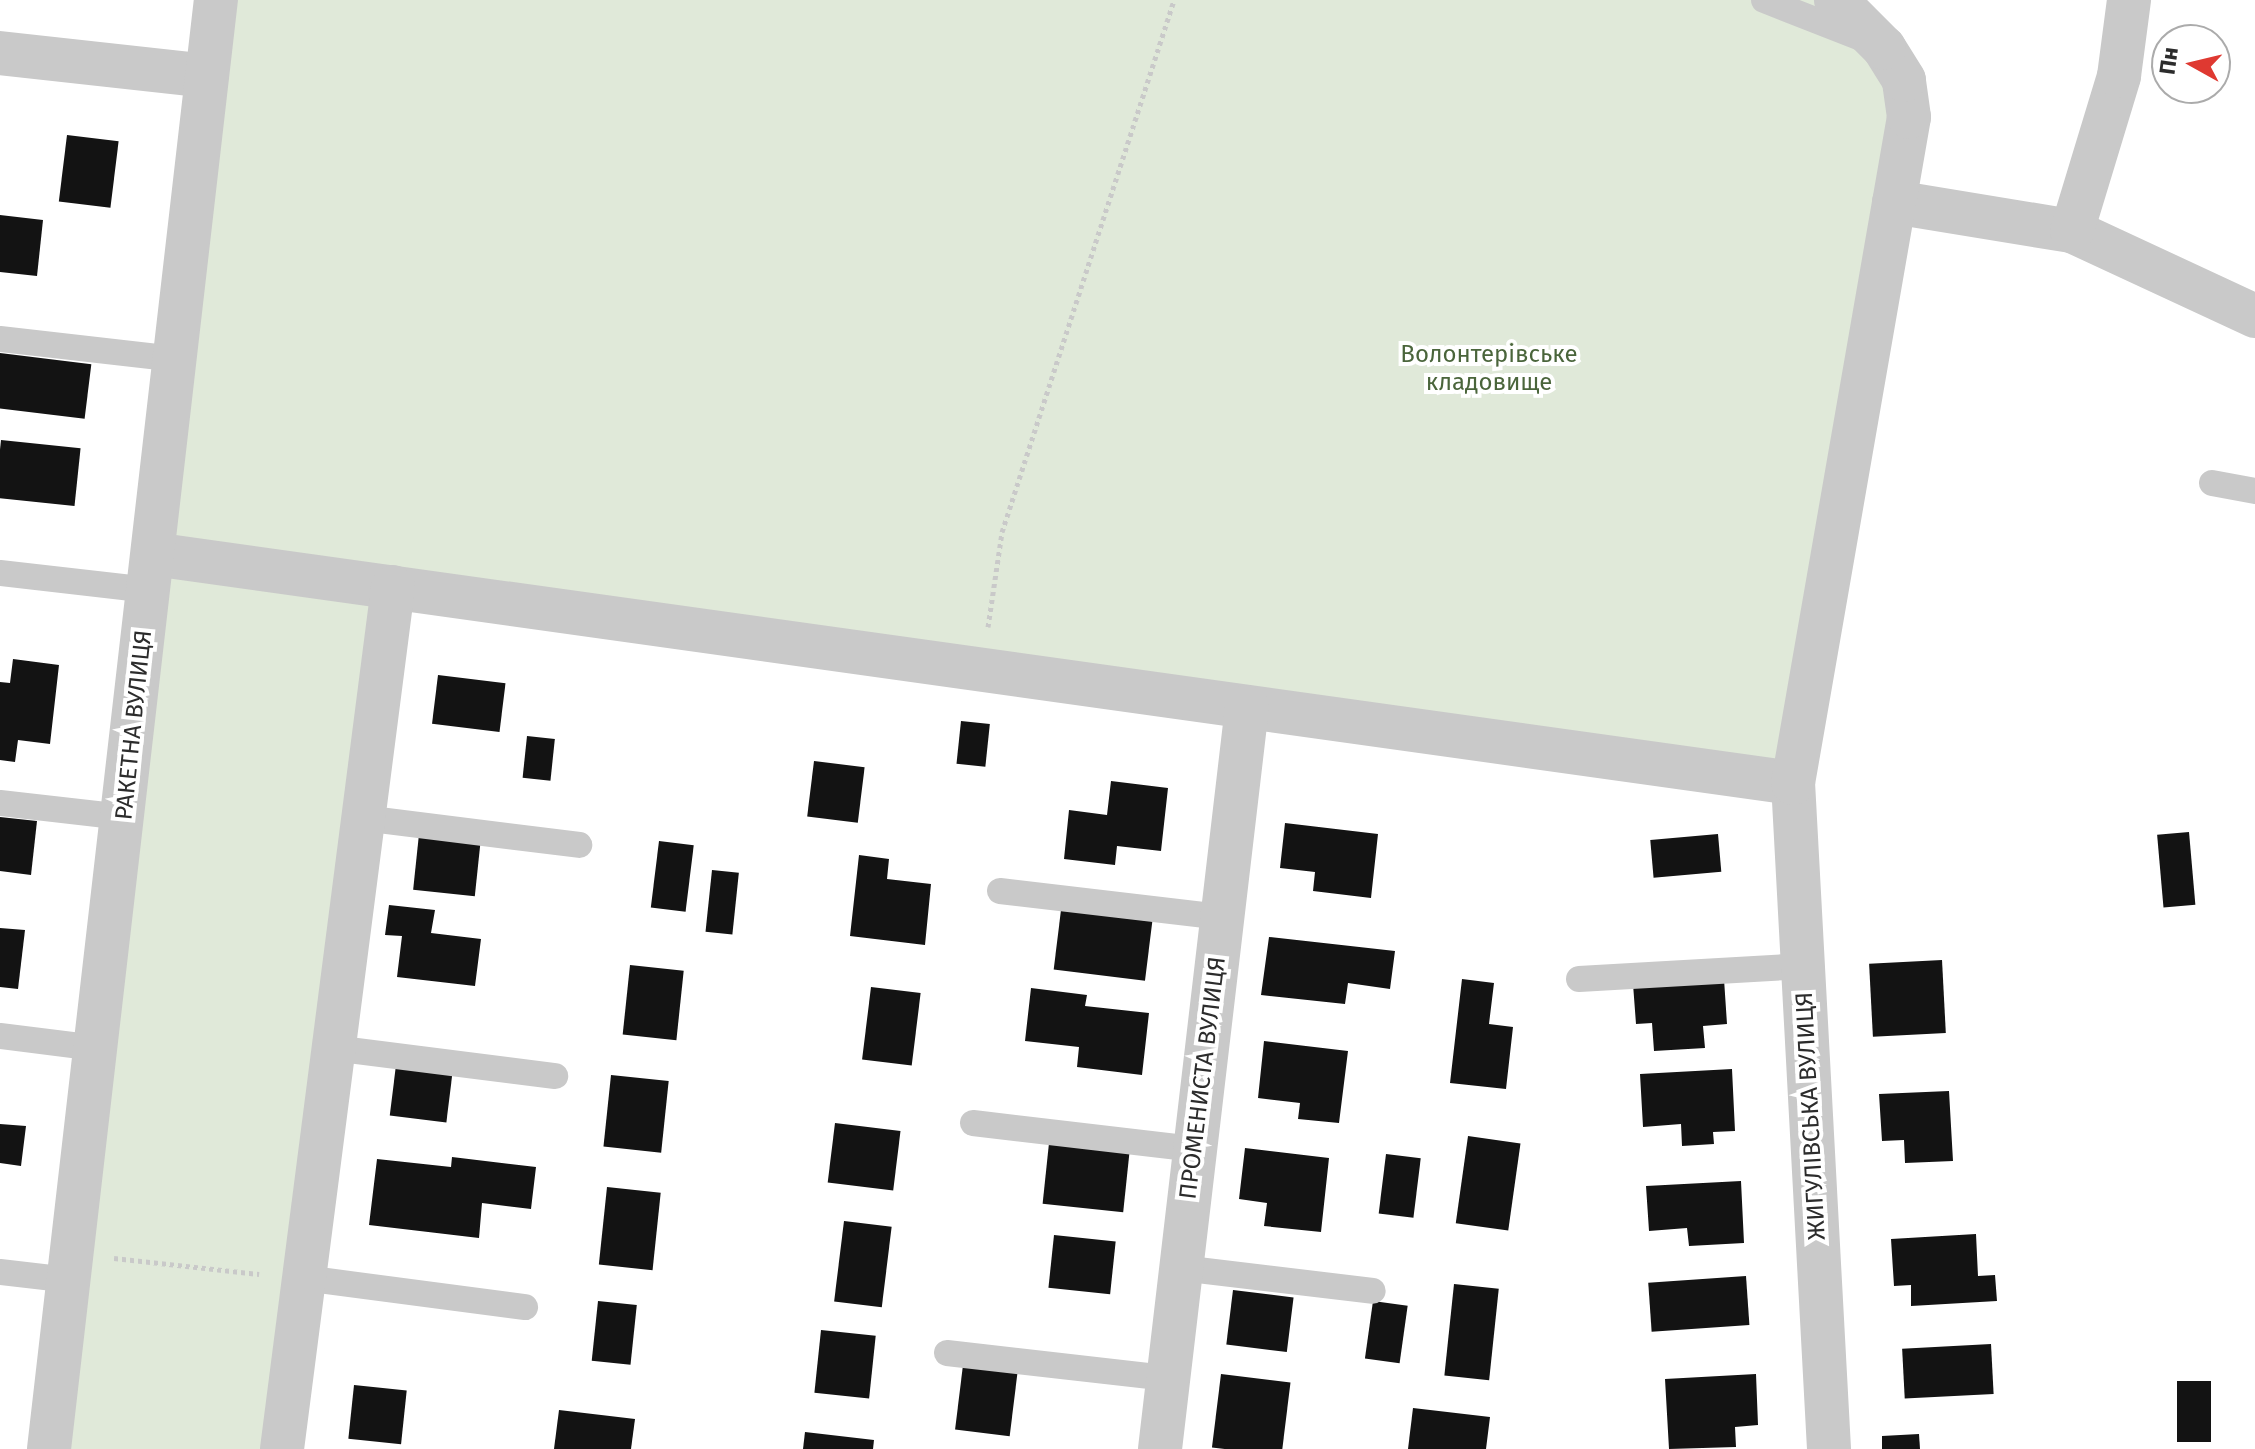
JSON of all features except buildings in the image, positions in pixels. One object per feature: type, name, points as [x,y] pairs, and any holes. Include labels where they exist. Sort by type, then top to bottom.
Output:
[{"type":"street","name":"РАКЕТНА ВУЛИЦЯ","points":[[49,1449],[216,0]]},
{"type":"street","name":"ЖИГУЛІВСЬКА ВУЛИЦЯ","points":[[1829,1449],[1793,783],[1909,117],[1904,80],[1884,48],[1836,0]]},
{"type":"street","points":[[2072,231],[2119,76],[2129,0]]},
{"type":"street","points":[[0,53],[207,76]]},
{"type":"street","points":[[1894,202],[2072,231],[2255,316]]},
{"type":"street","points":[[151,572],[393,587],[1793,783]]},
{"type":"street","points":[[282,1449],[393,587]]},
{"type":"street","name":"ПРОМЕНИСТА ВУЛИЦЯ","points":[[1160,1449],[1247,707]]},
{"type":"lane","points":[[1764,0],[1884,48]]},
{"type":"lane","points":[[0,339],[175,359]]},
{"type":"lane","points":[[2212,483],[2255,491]]},
{"type":"lane","points":[[0,573],[151,572]]},
{"type":"lane","points":[[0,803],[123,817]]},
{"type":"lane","points":[[363,818],[579,845]]},
{"type":"lane","points":[[1000,891],[1222,917]]},
{"type":"lane","points":[[1579,979],[1803,966]]},
{"type":"lane","points":[[0,1036],[96,1048]]},
{"type":"lane","points":[[333,1048],[555,1076]]},
{"type":"lane","points":[[973,1123],[1195,1149]]},
{"type":"lane","points":[[0,1272],[70,1267]]},
{"type":"lane","points":[[1181,1268],[1373,1291]]},
{"type":"lane","points":[[304,1278],[525,1307]]},
{"type":"lane","points":[[947,1353],[1168,1378]]},
{"type":"path","points":[[982,670],[1002,532],[1174,0]]},
{"type":"path","points":[[70,1267],[304,1278]]},
{"type":"green space","name":"Волонтерівське кладовище","points":[[216,0],[1836,0],[1904,80],[1793,783],[378,585],[265,1449],[66,1449]]}]
